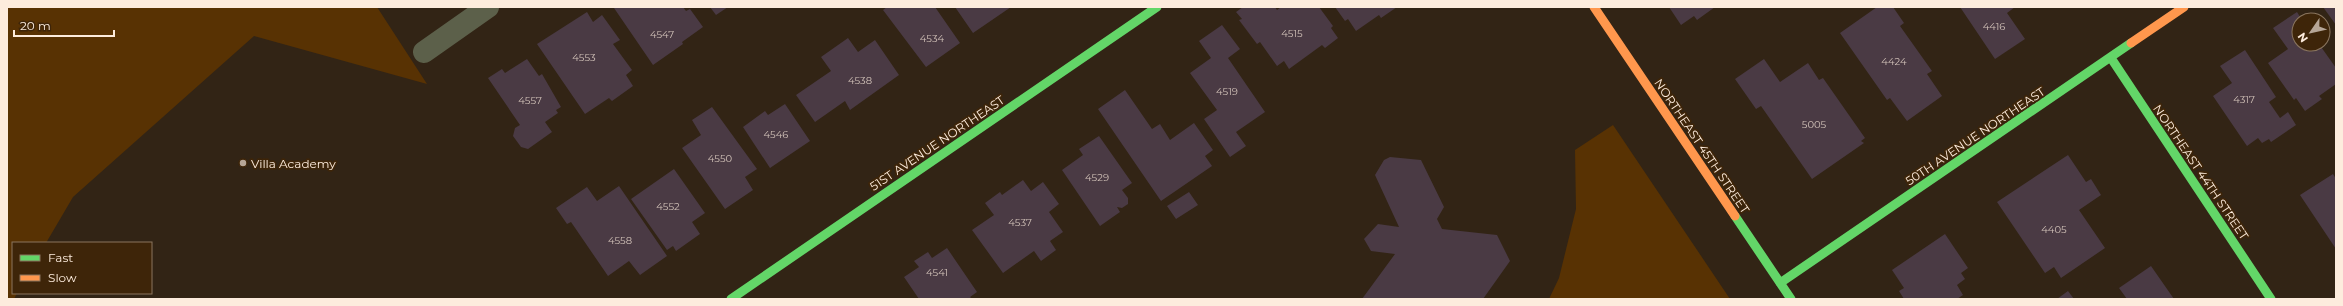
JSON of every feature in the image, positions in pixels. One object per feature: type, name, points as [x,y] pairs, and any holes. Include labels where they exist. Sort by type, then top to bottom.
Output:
[{"type":"street","points":[[424,52],[488,7]]},
{"type":"street","name":"51ST AVENUE NORTHEAST","points":[[731,299],[1157,7]]},
{"type":"street","name":"NORTHEAST 45TH STREET","points":[[1594,7],[1791,299]]},
{"type":"street","name":"50TH AVENUE NORTHEAST","points":[[1780,283],[2184,7]]},
{"type":"street","name":"NORTHEAST 44TH STREET","points":[[2111,58],[2271,299]]},
{"type":"shaded area","points":[[7,7],[377,7],[427,84],[254,36],[73,197],[47,242],[12,242],[12,294],[16,294],[14,299],[7,299]]},
{"type":"shaded area","points":[[1613,125],[1730,299],[1549,299],[1559,278],[1576,209],[1575,150]]},
{"type":"building","points":[[683,7],[686,11],[690,9],[703,27],[682,42],[683,44],[653,65],[614,8]]},
{"type":"building","points":[[710,7],[728,7],[716,15]]},
{"type":"building","points":[[887,7],[935,7],[960,43],[926,67],[883,10]]},
{"type":"building","points":[[955,7],[1011,7],[973,33]]},
{"type":"building","points":[[1243,7],[1275,7],[1277,10],[1281,7],[1319,7],[1333,26],[1331,28],[1338,38],[1325,48],[1322,45],[1289,69],[1284,61],[1277,66],[1260,42],[1257,44],[1239,20],[1242,19],[1236,12]]},
{"type":"building","points":[[1335,7],[1397,7],[1381,18],[1379,15],[1356,31],[1348,19],[1345,21]]},
{"type":"building","points":[[1669,7],[1715,7],[1697,20],[1694,16],[1681,25]]},
{"type":"building","points":[[1877,7],[1893,7],[1904,23],[1900,26],[1932,71],[1927,74],[1942,96],[1907,121],[1890,98],[1887,100],[1840,33]]},
{"type":"building","points":[[1960,7],[2015,7],[2007,13],[2025,39],[1995,59]]},
{"type":"building","points":[[2323,7],[2336,7],[2336,25],[2331,18],[2331,12],[2327,12]]},
{"type":"building","points":[[587,12],[593,22],[602,15],[620,40],[613,44],[632,70],[626,75],[633,86],[612,101],[609,98],[585,114],[537,44]]},
{"type":"building","points":[[2291,16],[2291,52],[2325,52],[2336,68],[2336,84],[2319,96],[2322,99],[2305,111],[2296,98],[2294,100],[2268,63],[2288,49],[2273,28]]},
{"type":"building","points":[[1222,25],[1240,49],[1228,58],[1265,112],[1236,132],[1246,146],[1230,157],[1204,119],[1217,110],[1190,73],[1211,58],[1199,41]]},
{"type":"building","points":[[848,38],[858,52],[875,40],[899,75],[850,110],[845,101],[815,122],[796,95],[831,71],[821,57]]},
{"type":"building","points":[[2245,50],[2276,97],[2269,102],[2280,118],[2288,112],[2296,125],[2271,142],[2269,139],[2262,143],[2258,138],[2247,146],[2213,96],[2232,83],[2220,66]]},
{"type":"building","points":[[527,59],[539,76],[542,74],[561,107],[556,110],[558,113],[545,122],[552,132],[528,149],[521,147],[513,136],[515,128],[520,125],[488,78],[502,69],[505,73]]},
{"type":"building","points":[[1764,59],[1780,82],[1808,63],[1819,80],[1823,78],[1865,138],[1861,141],[1864,143],[1812,179],[1761,106],[1756,109],[1735,79]]},
{"type":"building","points":[[1125,90],[1152,129],[1160,124],[1170,140],[1194,123],[1213,150],[1205,156],[1212,166],[1161,201],[1098,109]]},
{"type":"building","points":[[785,104],[810,141],[770,168],[743,127],[765,111],[768,115]]},
{"type":"building","points":[[712,107],[757,169],[745,177],[753,190],[725,209],[682,148],[701,135],[692,120]]},
{"type":"building","points":[[1099,136],[1132,183],[1122,190],[1128,198],[1128,204],[1122,208],[1117,207],[1120,212],[1100,226],[1062,170],[1083,155],[1079,149]]},
{"type":"building","points":[[2068,155],[2086,182],[2091,179],[2101,195],[2079,210],[2105,248],[2061,278],[2054,267],[2045,273],[1997,202]]},
{"type":"building","points":[[1390,157],[1421,160],[1444,207],[1437,219],[1442,229],[1497,235],[1510,261],[1483,299],[1362,299],[1395,254],[1371,251],[1364,239],[1378,224],[1399,227],[1375,175],[1384,160]]},
{"type":"building","points":[[674,169],[705,213],[692,222],[700,234],[676,251],[673,246],[667,250],[631,199]]},
{"type":"building","points":[[2333,174],[2336,179],[2336,249],[2300,195]]},
{"type":"building","points":[[1023,180],[1031,191],[1043,182],[1059,204],[1049,212],[1063,232],[1050,241],[1056,250],[1041,261],[1034,251],[1003,273],[972,230],[994,215],[985,203],[1000,192],[1002,195]]},
{"type":"building","points":[[619,186],[667,256],[640,275],[629,261],[608,276],[571,222],[567,224],[556,208],[587,187],[597,201]]},
{"type":"building","points":[[1189,192],[1198,205],[1176,219],[1167,206]]},
{"type":"building","points":[[1945,234],[1968,268],[1961,273],[1965,279],[1957,285],[1963,295],[1957,299],[1904,299],[1899,291],[1904,288],[1892,270]]},
{"type":"building","points":[[947,248],[977,292],[970,297],[972,299],[919,299],[904,277],[919,267],[914,261],[928,252],[932,258]]},
{"type":"building","points":[[2151,266],[2174,299],[2127,299],[2119,288]]},
{"type":"building","points":[[2068,291],[2074,299],[2057,299]]},
{"type":"traffic: fast","points":[[731,299],[1157,7]]},
{"type":"traffic: fast","points":[[1780,283],[2131,43]]},
{"type":"traffic: fast","points":[[2111,58],[2271,299]]},
{"type":"traffic: fast","points":[[1735,216],[1791,299]]},
{"type":"traffic: slow","points":[[1594,7],[1735,216]]},
{"type":"traffic: slow","points":[[2131,43],[2184,7]]},
{"type":"place","name":"Villa Academy","points":[[243,163]]}]
